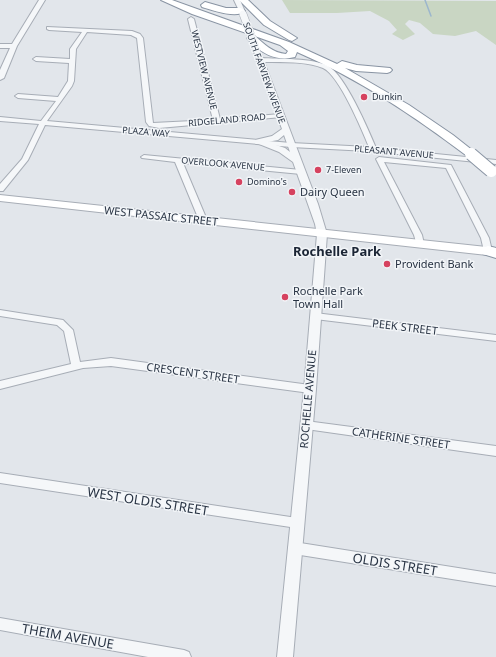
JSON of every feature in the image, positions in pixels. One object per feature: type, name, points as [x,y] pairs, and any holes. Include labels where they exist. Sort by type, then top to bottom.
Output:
[{"type":"highway","points":[[157,0],[193,17],[253,40],[278,56],[288,56],[293,52],[291,49],[269,37]]},
{"type":"highway","points":[[165,0],[269,37],[318,58],[360,80]]},
{"type":"highway","points":[[178,0],[272,35],[320,55]]},
{"type":"highway","points":[[243,0],[273,27],[312,49],[328,63],[360,80],[424,119],[476,154]]},
{"type":"highway","points":[[194,1],[226,11],[242,12]]},
{"type":"highway","points":[[328,63],[356,68],[386,70],[379,71],[373,75],[374,78],[388,90],[429,117],[495,169]]},
{"type":"highway","points":[[328,63],[388,90]]},
{"type":"highway","points":[[340,82],[348,79],[360,80]]},
{"type":"main road","name":"WEST PASSAIC STREET","points":[[0,198],[493,252]]},
{"type":"street","points":[[0,78],[14,46],[42,0]]},
{"type":"street","name":"SOUTH FARVIEW AVENUE","points":[[237,0],[261,60],[291,145]]},
{"type":"street","name":"WESTVIEW AVENUE","points":[[191,19],[217,121]]},
{"type":"street","points":[[0,189],[25,160],[43,123],[58,99],[69,86],[73,61],[73,49],[85,31],[49,28]]},
{"type":"street","name":"RIDGELAND ROAD","points":[[85,31],[132,33],[138,35],[140,38],[149,122],[151,125],[159,126],[280,116]]},
{"type":"street","points":[[0,46],[14,46]]},
{"type":"street","points":[[36,58],[73,61]]},
{"type":"street","points":[[261,60],[328,63],[331,70],[340,82],[373,150]]},
{"type":"street","points":[[18,96],[58,99]]},
{"type":"street","name":"PLAZA WAY","points":[[0,119],[291,145]]},
{"type":"street","points":[[258,142],[275,138],[286,130]]},
{"type":"street","points":[[258,142],[282,150],[297,161]]},
{"type":"street","name":"PLEASANT AVENUE","points":[[291,145],[315,145],[373,150],[495,169]]},
{"type":"street","name":"ROCHELLE AVENUE","points":[[285,657],[310,389],[322,234],[320,224],[291,145]]},
{"type":"street","name":"OVERLOOK AVENUE","points":[[144,157],[301,172]]},
{"type":"street","name":"PLEASANT AVENUE","points":[[420,244],[418,235],[379,159],[450,166],[493,252]]},
{"type":"street","points":[[178,160],[203,220]]},
{"type":"street","points":[[0,313],[60,322],[68,330],[76,366]]},
{"type":"street","name":"PEEK STREET","points":[[315,316],[496,338]]},
{"type":"street","name":"CRESCENT STREET","points":[[0,385],[14,383],[76,366],[98,362],[111,362],[310,389]]},
{"type":"street","name":"CATHERINE STREET","points":[[306,425],[496,451]]},
{"type":"street","name":"WEST OLDIS STREET","points":[[0,478],[297,523]]},
{"type":"street","name":"OLDIS STREET","points":[[294,548],[496,580]]},
{"type":"street","name":"THEIM AVENUE","points":[[0,624],[184,657]]},
{"type":"green space","points":[[282,0],[496,1],[496,45],[476,31],[455,36],[433,34],[420,23],[409,20],[405,24],[415,34],[403,40],[392,34],[397,30],[389,21],[370,11],[290,13]]},
{"type":"waterway","points":[[425,0],[431,16]]},
{"type":"place","name":"Dunkin","points":[[364,97]]},
{"type":"place","name":"7-Eleven","points":[[318,170]]},
{"type":"place","name":"Domino's","points":[[239,182]]},
{"type":"place","name":"Dairy Queen","points":[[292,192]]},
{"type":"place","name":"Provident Bank","points":[[387,264]]},
{"type":"place","name":"Rochelle Park Town Hall","points":[[285,297]]},
{"type":"district","name":"Rochelle Park","points":[[337,251]]}]
